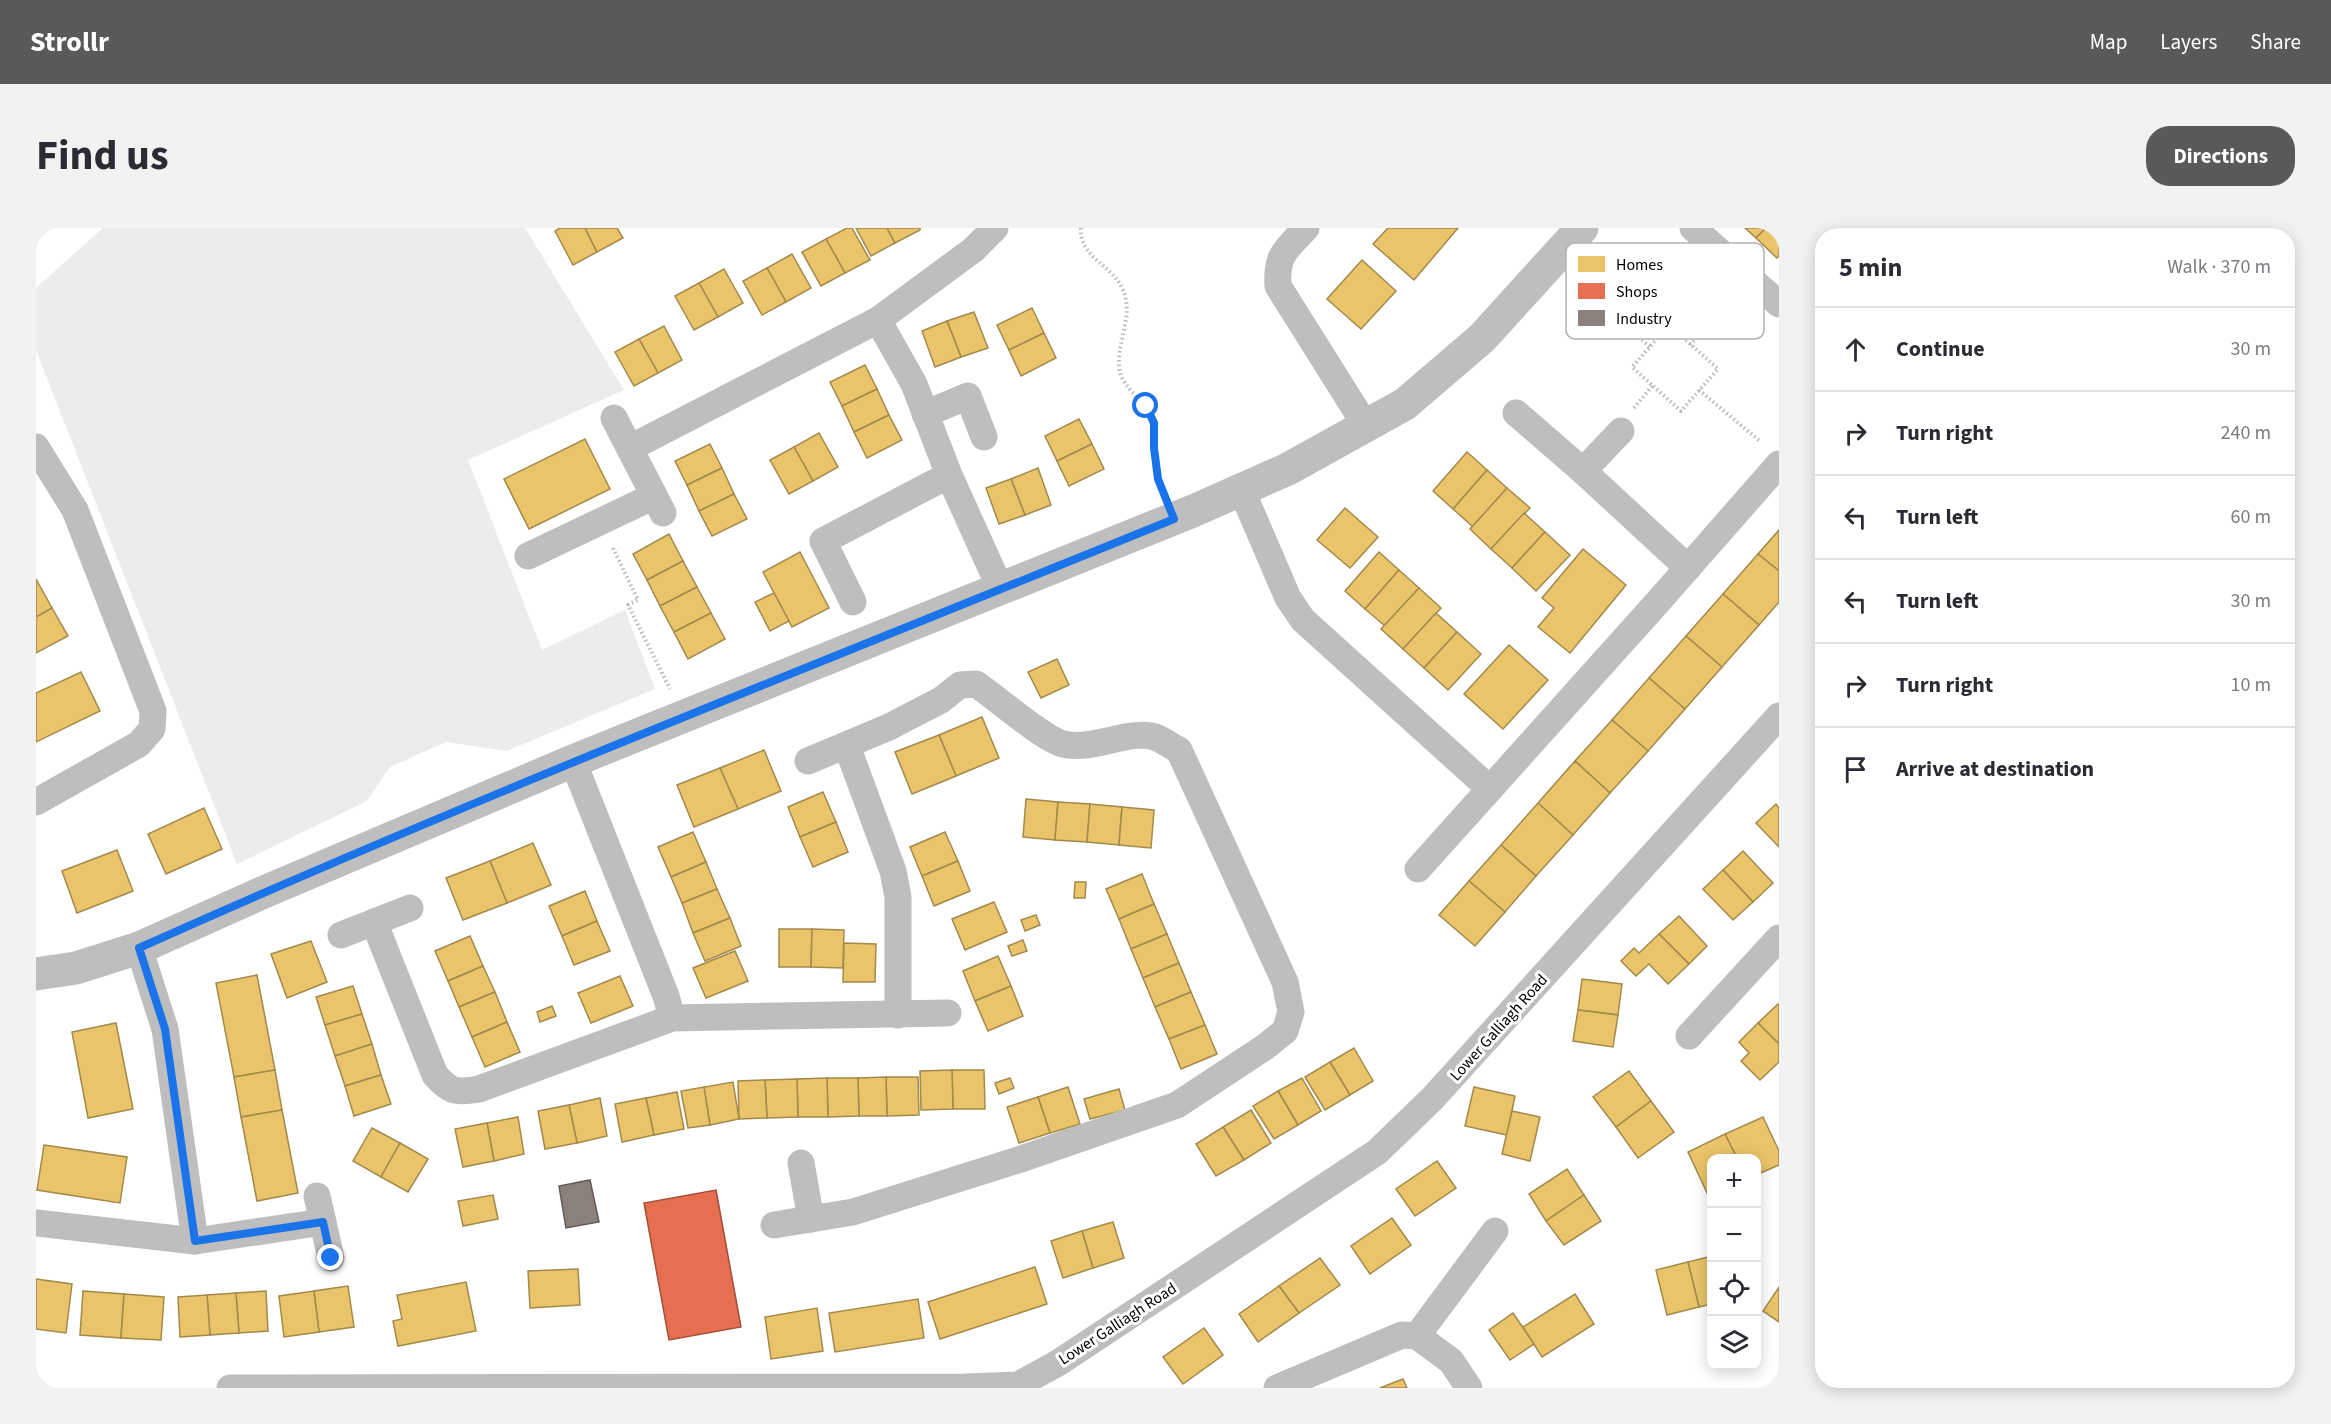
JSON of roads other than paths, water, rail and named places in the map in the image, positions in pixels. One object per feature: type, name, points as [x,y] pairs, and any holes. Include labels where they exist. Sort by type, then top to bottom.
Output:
[{"type":"street","points":[[630,448],[878,320],[973,250],[995,228]]},
{"type":"street","points":[[1306,228],[1282,254],[1277,268],[1278,286],[1366,426]]},
{"type":"street","points":[[1568,243],[1582,228]]},
{"type":"street","points":[[1693,228],[1710,243]]},
{"type":"street","points":[[36,974],[76,968],[139,948],[264,892],[573,761],[1001,590],[1288,469],[1405,404],[1482,338],[1566,246]]},
{"type":"street","points":[[1764,291],[1779,304]]},
{"type":"street","points":[[878,320],[914,384],[949,475],[1001,590]]},
{"type":"street","points":[[925,414],[968,396],[984,437]]},
{"type":"street","points":[[1516,413],[1584,471],[1688,568]]},
{"type":"street","points":[[528,556],[601,522],[658,505],[614,418]]},
{"type":"street","points":[[1584,471],[1621,431]]},
{"type":"street","points":[[36,447],[75,510],[153,711],[152,729],[139,744],[36,802]]},
{"type":"street","points":[[1418,869],[1688,568],[1775,457]]},
{"type":"street","points":[[852,602],[824,541],[949,475]]},
{"type":"street","points":[[1242,490],[1288,598],[1303,620],[1490,789]]},
{"type":"street","points":[[774,1225],[852,1212],[1021,1159],[1177,1105],[1265,1047],[1285,1031],[1291,1012],[1284,982],[1179,750],[1153,737],[1143,736],[1132,736],[1101,744],[1063,744],[1047,737],[976,684],[960,685],[941,700],[847,746],[808,761]]},
{"type":"street","name":"Lower Galliagh Road","points":[[230,1388],[964,1387],[1018,1384],[1058,1363],[1377,1152],[1432,1099],[1779,716]]},
{"type":"street","points":[[847,746],[893,871],[898,897],[898,1015]]},
{"type":"street","points":[[573,761],[666,996],[672,1018]]},
{"type":"street","points":[[341,935],[410,908]]},
{"type":"street","points":[[374,922],[435,1074],[446,1087],[460,1093],[478,1089],[672,1018],[948,1013]]},
{"type":"street","points":[[1689,1036],[1779,938]]},
{"type":"street","points":[[139,948],[165,1029],[195,1241]]},
{"type":"street","points":[[801,1163],[811,1220]]},
{"type":"street","points":[[36,1223],[195,1241],[320,1209],[331,1258]]},
{"type":"street","points":[[1417,1336],[1495,1231]]},
{"type":"street","points":[[1277,1388],[1402,1335],[1417,1336],[1451,1361],[1468,1388]]}]
